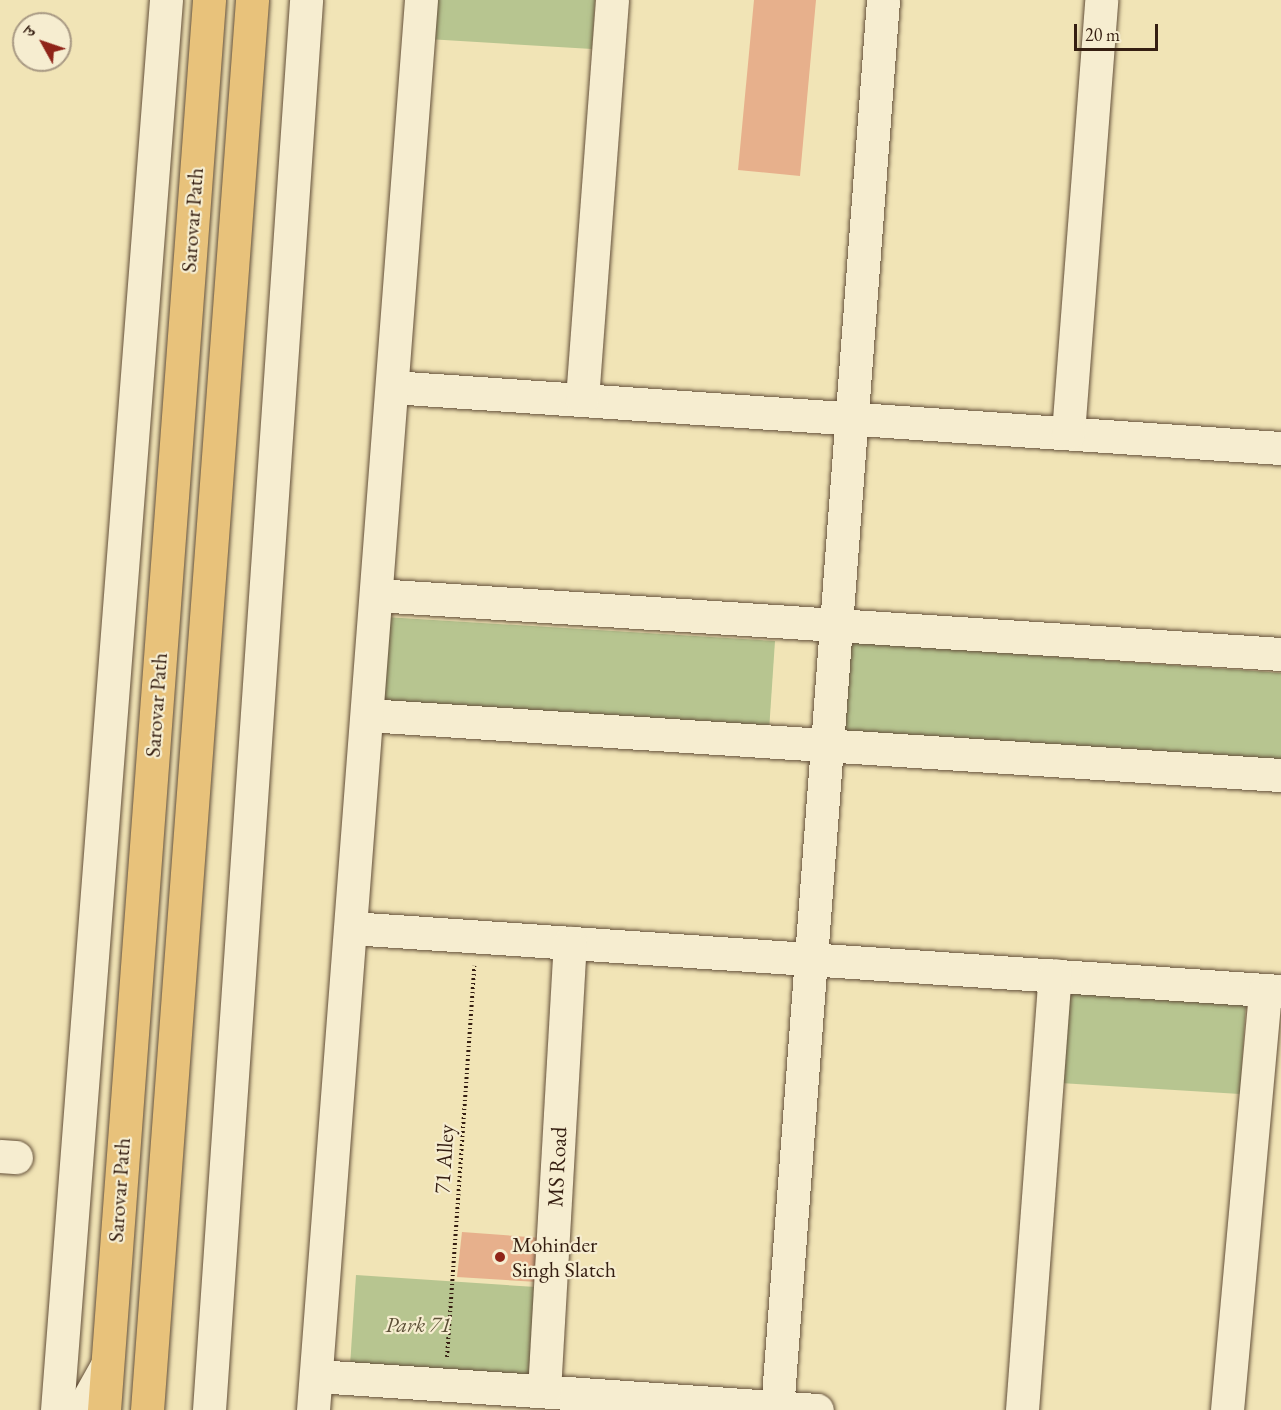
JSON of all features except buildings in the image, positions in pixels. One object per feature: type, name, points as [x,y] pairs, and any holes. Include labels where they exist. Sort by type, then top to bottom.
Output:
[{"type":"main road","name":"Sarovar Path","points":[[104,1410],[209,0]]},
{"type":"main road","name":"Sarovar Path","points":[[147,1410],[252,0]]},
{"type":"street","points":[[57,1410],[166,0]]},
{"type":"street","points":[[209,1410],[306,0]]},
{"type":"street","points":[[313,1410],[421,0]]},
{"type":"street","points":[[582,399],[612,0]]},
{"type":"street","points":[[777,1409],[883,0]]},
{"type":"street","points":[[1068,433],[1101,0]]},
{"type":"street","points":[[392,387],[1281,448]]},
{"type":"street","points":[[376,595],[835,627],[1281,654]]},
{"type":"street","points":[[367,715],[826,747],[1281,775]]},
{"type":"street","points":[[351,928],[1273,991],[1227,1410]]},
{"type":"street","name":"MS Road","points":[[544,1391],[570,943]]},
{"type":"street","points":[[1022,1410],[1055,975]]},
{"type":"street","points":[[82,1410],[106,1367]]},
{"type":"street","points":[[317,1376],[817,1410]]},
{"type":"path","name":"71 Alley","points":[[445,1384],[476,936]]},
{"type":"green space","points":[[414,0],[595,0],[592,49],[411,38]]},
{"type":"green space","points":[[385,617],[775,641],[769,731],[379,707]]},
{"type":"green space","points":[[838,641],[1281,673],[1281,764],[832,731]]},
{"type":"green space","points":[[1066,992],[1246,1003],[1240,1094],[1060,1083]]},
{"type":"green space","name":"Park 71","points":[[356,1275],[536,1287],[530,1377],[350,1366]]},
{"type":"place","name":"Mohinder Singh Slatch","points":[[500,1257]]}]
